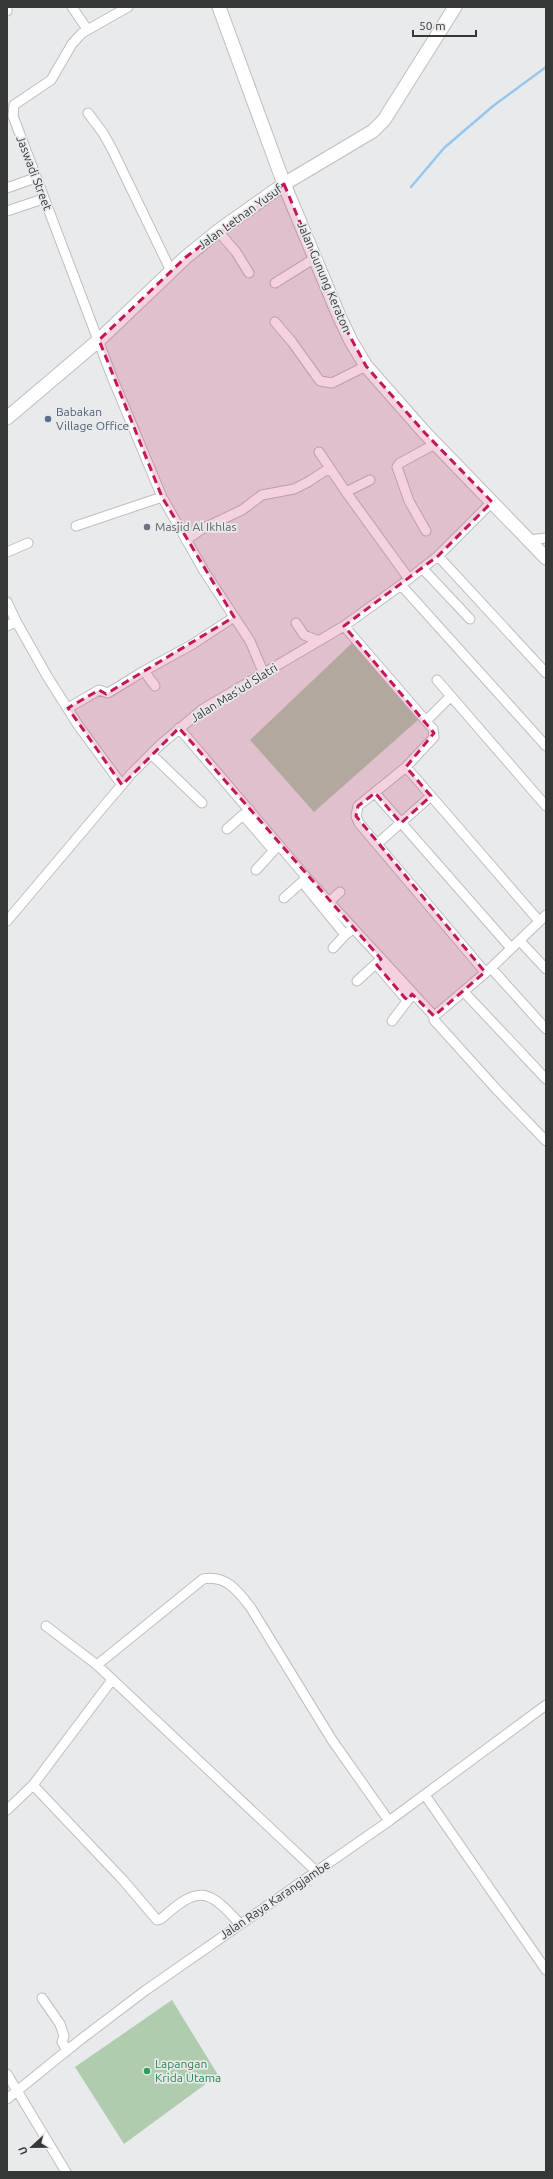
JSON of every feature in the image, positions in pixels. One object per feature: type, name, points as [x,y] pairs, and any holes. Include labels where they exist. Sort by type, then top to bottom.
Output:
[{"type":"street","points":[[72,7],[87,30]]},
{"type":"street","name":"Jaswadi Street","points":[[128,7],[87,30],[72,44],[51,80],[10,106],[35,178],[99,340],[112,377],[162,497],[186,540],[250,641],[264,674]]},
{"type":"street","name":"Jalan Gunung Keraton","points":[[219,7],[284,184],[339,316],[366,366],[435,444],[546,558]]},
{"type":"street","name":"Jalan Letnan Yusuf","points":[[7,418],[99,340],[171,271],[218,231],[284,184],[374,131],[384,120],[456,7]]},
{"type":"street","points":[[88,113],[103,133],[112,150],[171,271]]},
{"type":"street","points":[[7,188],[35,178]]},
{"type":"street","points":[[7,211],[44,199]]},
{"type":"street","points":[[218,231],[236,252],[249,273]]},
{"type":"street","points":[[274,283],[315,258]]},
{"type":"street","points":[[275,322],[292,342],[320,381],[332,383],[366,366]]},
{"type":"street","points":[[426,531],[409,501],[397,467],[400,463],[435,444]]},
{"type":"street","points":[[318,452],[408,579]]},
{"type":"street","points":[[186,540],[202,529],[242,510],[258,497],[294,489],[308,482],[328,468]]},
{"type":"street","points":[[346,492],[370,480]]},
{"type":"street","points":[[76,526],[162,497]]},
{"type":"street","name":"Jalan Mas'ud Slatri","points":[[7,921],[122,785],[151,754],[179,728],[203,709],[344,626],[401,585],[438,556],[492,502]]},
{"type":"street","points":[[529,540],[546,538]]},
{"type":"street","points":[[7,552],[28,543]]},
{"type":"street","points":[[438,556],[546,673]]},
{"type":"street","points":[[422,568],[470,619]]},
{"type":"street","points":[[401,585],[546,746]]},
{"type":"street","points":[[7,602],[47,676],[97,753],[122,785]]},
{"type":"street","points":[[68,708],[99,690],[108,693],[193,644],[234,617]]},
{"type":"street","points":[[7,626],[16,621]]},
{"type":"street","points":[[296,623],[304,635],[318,641]]},
{"type":"street","points":[[344,626],[433,729],[434,737],[406,767],[358,806],[356,816],[378,844],[488,970],[546,1029]]},
{"type":"street","points":[[144,671],[155,686]]},
{"type":"street","points":[[437,680],[546,806]]},
{"type":"street","points":[[426,721],[451,696]]},
{"type":"street","points":[[179,728],[246,812],[305,879],[329,902],[350,931]]},
{"type":"street","points":[[151,754],[202,803]]},
{"type":"street","points":[[406,767],[543,918],[464,992],[434,1016]]},
{"type":"street","points":[[375,793],[511,948]]},
{"type":"street","points":[[378,844],[431,796]]},
{"type":"street","points":[[227,829],[246,812]]},
{"type":"street","points":[[256,870],[276,847]]},
{"type":"street","points":[[284,898],[305,879]]},
{"type":"street","points":[[305,879],[310,892],[350,931],[410,997],[434,1016],[435,1023],[546,1141]]},
{"type":"street","points":[[329,902],[340,892]]},
{"type":"street","points":[[333,948],[350,931]]},
{"type":"street","points":[[520,941],[546,969]]},
{"type":"street","points":[[357,981],[378,962]]},
{"type":"street","points":[[464,992],[546,1079]]},
{"type":"street","points":[[392,1021],[410,997]]},
{"type":"street","points":[[97,1665],[204,1579],[214,1576],[224,1581],[237,1589],[251,1608],[332,1740],[389,1821]]},
{"type":"street","points":[[46,1626],[97,1665],[317,1872]]},
{"type":"street","points":[[7,1810],[33,1784],[112,1680]]},
{"type":"street","name":"Jalan Raya Karangjambe","points":[[7,2099],[18,2092],[67,2050],[146,1990],[426,1795],[546,1705]]},
{"type":"street","points":[[33,1784],[124,1880],[157,1920],[161,1919],[185,1898],[196,1894],[217,1899],[240,1924]]},
{"type":"street","points":[[426,1795],[546,1970]]},
{"type":"street","points":[[42,1998],[60,2024],[64,2036],[62,2042],[67,2050]]},
{"type":"street","points":[[7,2074],[66,2172]]},
{"type":"highlighted area","points":[[284,184],[339,316],[366,366],[425,433],[492,502],[438,556],[344,626],[434,733],[406,767],[431,796],[401,823],[375,793],[358,806],[356,816],[485,972],[434,1016],[412,994],[408,1000],[405,998],[376,964],[381,959],[179,728],[122,785],[68,708],[99,690],[106,694],[234,617],[162,497],[99,340],[186,257]]},
{"type":"green space","points":[[352,643],[418,720],[314,812],[250,740]]},
{"type":"green space","name":"Lapangan Krida Utama","points":[[172,2000],[218,2075],[124,2144],[75,2067]]},
{"type":"waterway","points":[[411,187],[444,148],[493,106],[546,67]]},
{"type":"place","name":"Babakan Village Office","points":[[48,419]]},
{"type":"place","name":"Masjid Al Ikhlas","points":[[147,527]]},
{"type":"place","name":"Lapangan Krida Utama","points":[[147,2071]]}]
